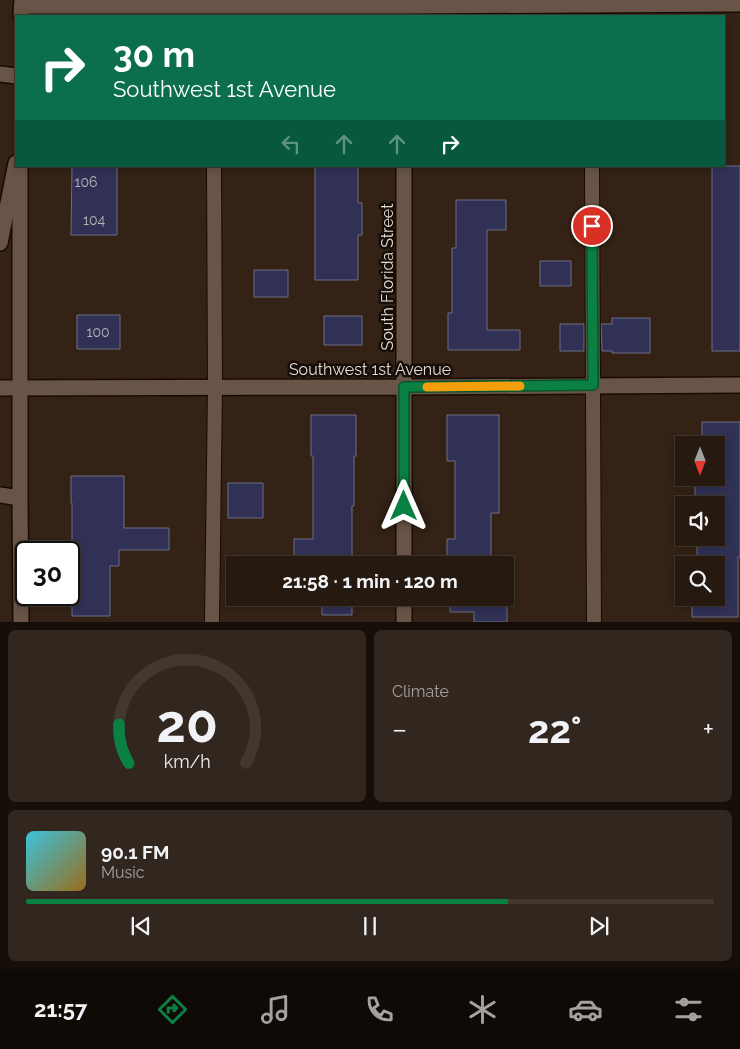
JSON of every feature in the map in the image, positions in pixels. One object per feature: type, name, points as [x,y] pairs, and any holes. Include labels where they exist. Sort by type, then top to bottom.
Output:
[{"type":"street","points":[[22,8],[592,7],[740,4]]},
{"type":"street","points":[[0,74],[15,76]]},
{"type":"street","points":[[0,243],[15,167]]},
{"type":"street","points":[[20,167],[21,622]]},
{"type":"street","name":"South Florida Street","points":[[404,167],[404,556]]},
{"type":"street","name":"Southwest 1st Avenue","points":[[0,388],[740,384]]},
{"type":"street","points":[[0,495],[20,498]]},
{"type":"street","points":[[404,606],[404,622]]},
{"type":"lane","points":[[212,622],[215,387],[214,167]]},
{"type":"lane","points":[[592,167],[594,622]]},
{"type":"building","points":[[740,166],[740,351],[712,351],[712,167]]},
{"type":"building","points":[[72,167],[117,167],[117,235],[71,235]]},
{"type":"building","points":[[315,167],[358,167],[358,203],[362,203],[362,235],[358,235],[358,280],[315,280]]},
{"type":"building","points":[[456,200],[506,200],[506,230],[487,230],[487,330],[520,330],[520,350],[448,350],[448,313],[452,313],[452,248],[456,248]]},
{"type":"building","points":[[540,261],[571,261],[571,286],[540,286]]},
{"type":"building","points":[[254,270],[288,270],[288,297],[254,297]]},
{"type":"building","points":[[77,315],[120,315],[120,349],[77,349]]},
{"type":"building","points":[[324,316],[362,316],[362,345],[324,345]]},
{"type":"building","points":[[612,318],[650,318],[650,353],[612,353],[612,351],[602,351],[601,324],[612,324]]},
{"type":"building","points":[[560,324],[584,324],[584,351],[560,351]]},
{"type":"building","points":[[311,415],[356,415],[352,556],[294,556],[294,539],[313,539],[313,456],[311,456]]},
{"type":"building","points":[[447,415],[499,415],[499,513],[491,513],[491,556],[447,556],[447,539],[455,539],[455,461],[447,461]]},
{"type":"building","points":[[702,422],[740,422],[738,617],[692,617],[692,606],[725,606],[725,556],[697,556],[697,546],[725,546],[725,496],[695,496],[695,486],[725,486],[725,436],[702,436]]},
{"type":"building","points":[[71,476],[124,476],[124,528],[169,528],[169,550],[119,550],[119,566],[110,566],[110,616],[72,616],[72,606],[80,606],[80,541],[72,541]]},
{"type":"building","points":[[228,483],[263,483],[263,518],[228,518]]},
{"type":"building","points":[[322,606],[352,606],[352,615],[322,615]]},
{"type":"building","points":[[450,606],[507,606],[507,622],[474,622],[474,612],[450,612]]},
{"type":"slow traffic","points":[[427,387],[520,386]]},
{"type":"route","points":[[404,506],[404,387],[593,385],[592,226]]}]
